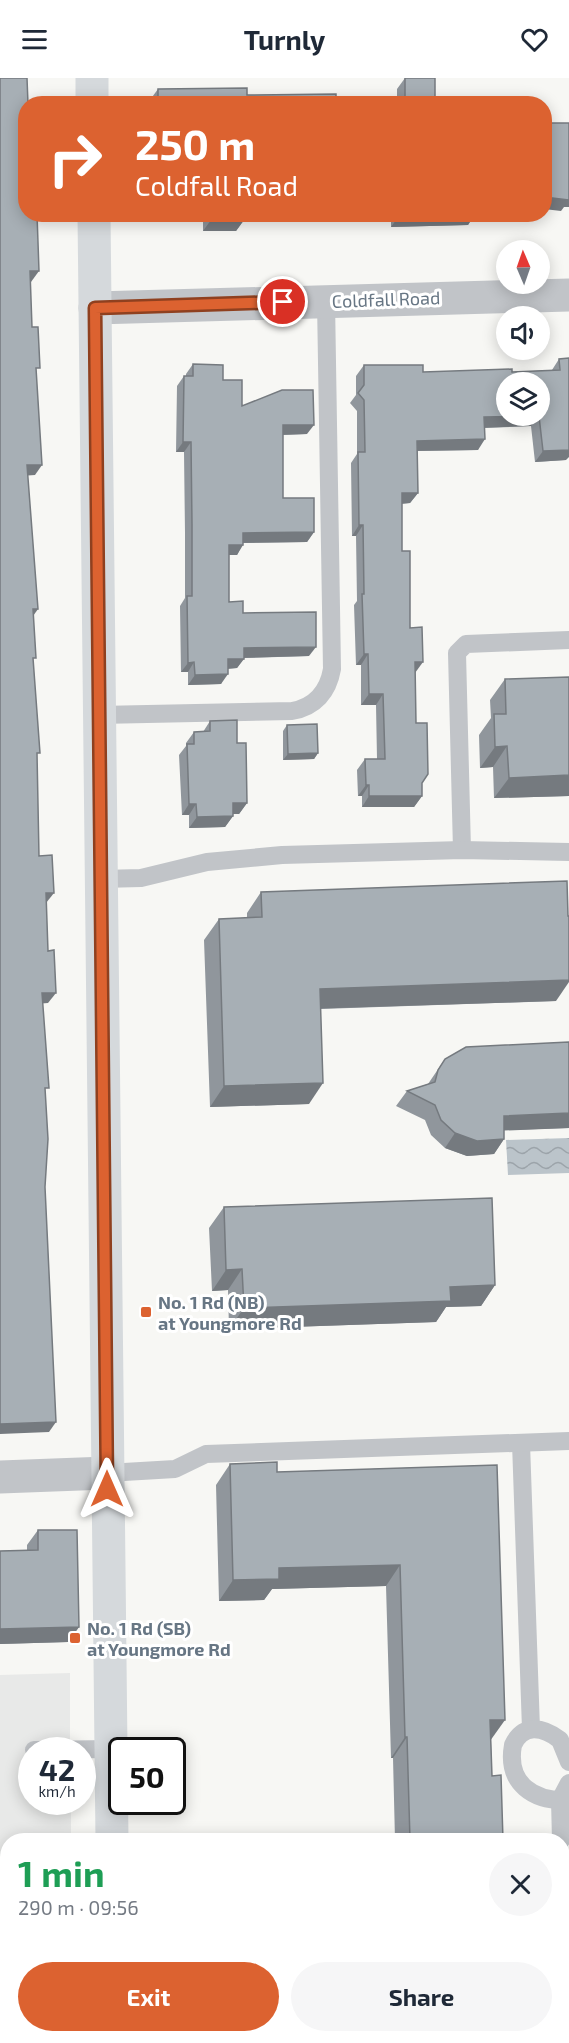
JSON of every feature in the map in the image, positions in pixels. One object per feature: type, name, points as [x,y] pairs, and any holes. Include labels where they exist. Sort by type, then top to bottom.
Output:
[{"type":"main road","points":[[92,78],[92,96]]},
{"type":"main road","points":[[94,222],[111,1737]]},
{"type":"main road","points":[[112,1815],[112,1833]]},
{"type":"street","name":"Coldfall Road","points":[[95,308],[569,295]]},
{"type":"street","points":[[0,1477],[107,1473]]},
{"type":"lane","points":[[99,715],[292,711],[312,704],[328,686],[332,669],[326,301]]},
{"type":"lane","points":[[462,850],[457,653],[466,644],[569,640]]},
{"type":"lane","points":[[101,879],[141,878],[233,858],[462,850],[569,852]]},
{"type":"lane","points":[[107,1473],[175,1469],[206,1454],[569,1441]]},
{"type":"lane","points":[[520,1443],[531,1729]]},
{"type":"lane","points":[[564,1800],[536,1797],[528,1791],[515,1772],[513,1745],[517,1737],[531,1729],[542,1730],[565,1740],[569,1762]]},
{"type":"lane","points":[[562,1833],[564,1800],[569,1783]]},
{"type":"shaded area","points":[[70,1673],[70,1737],[18,1737],[18,1815],[71,1815],[71,1833],[0,1833],[0,1675]]},
{"type":"water","points":[[569,1138],[569,1173],[508,1175],[506,1140]]},
{"type":"building","points":[[0,78],[27,78],[28,96],[18,96],[18,222],[37,222],[39,271],[30,271],[32,327],[38,327],[40,368],[36,368],[42,465],[27,465],[38,609],[33,609],[36,658],[33,658],[40,753],[37,753],[39,856],[52,855],[54,893],[46,893],[48,951],[54,950],[56,993],[42,993],[49,1088],[45,1088],[48,1139],[45,1187],[56,1422],[0,1424]]},
{"type":"building","points":[[405,78],[435,78],[435,96],[405,96]]},
{"type":"building","points":[[247,88],[247,95],[336,94],[336,96],[158,96],[158,89]]},
{"type":"building","points":[[552,123],[569,123],[569,200],[552,198]]},
{"type":"building","points":[[569,358],[569,450],[543,451],[540,426],[550,426],[550,372],[512,372],[560,370],[559,359]]},
{"type":"building","points":[[193,364],[223,365],[223,380],[242,380],[242,406],[282,390],[313,390],[314,425],[283,425],[283,498],[314,498],[314,532],[243,533],[243,545],[229,545],[229,602],[243,601],[243,613],[316,612],[316,647],[244,648],[244,659],[228,659],[228,674],[195,675],[194,662],[188,663],[187,596],[192,596],[191,442],[183,442],[184,376],[193,376]]},
{"type":"building","points":[[364,365],[423,365],[423,372],[512,369],[512,372],[496,372],[496,417],[484,417],[485,439],[417,441],[418,493],[402,493],[402,551],[410,551],[410,628],[422,627],[423,662],[415,662],[416,723],[427,723],[428,774],[422,783],[422,796],[369,796],[369,785],[366,785],[365,759],[385,759],[383,694],[369,694],[368,654],[364,654],[363,525],[359,525],[358,452],[365,452],[364,400],[358,393],[364,385]]},
{"type":"building","points":[[569,677],[569,775],[509,778],[507,746],[495,747],[494,714],[506,714],[505,679]]},
{"type":"building","points":[[237,720],[237,743],[246,743],[247,803],[233,803],[233,816],[197,817],[196,804],[189,804],[187,744],[194,744],[194,732],[210,731],[210,721]]},
{"type":"building","points":[[317,724],[318,753],[288,754],[287,725]]},
{"type":"building","points":[[567,881],[569,980],[320,989],[323,1083],[224,1086],[219,919],[262,917],[261,892]]},
{"type":"building","points":[[569,1042],[569,1113],[504,1116],[504,1139],[477,1141],[455,1133],[441,1120],[435,1105],[407,1091],[435,1082],[438,1070],[445,1059],[466,1047]]},
{"type":"building","points":[[492,1198],[495,1285],[450,1287],[451,1301],[244,1308],[242,1269],[226,1270],[224,1207]]},
{"type":"building","points":[[277,1462],[277,1472],[497,1465],[505,1720],[490,1720],[492,1776],[501,1775],[503,1833],[410,1833],[400,1565],[279,1568],[279,1579],[233,1580],[230,1464]]},
{"type":"building","points":[[38,1530],[77,1530],[79,1627],[0,1629],[0,1551],[38,1550]]},
{"type":"place","name":"No. 1 Rd (NB) at Youngmore Rd","points":[[146,1312]]},
{"type":"place","name":"No. 1 Rd (SB) at Youngmore Rd","points":[[75,1638]]},
{"type":"route","points":[[107,1489],[95,308],[283,302]]}]
